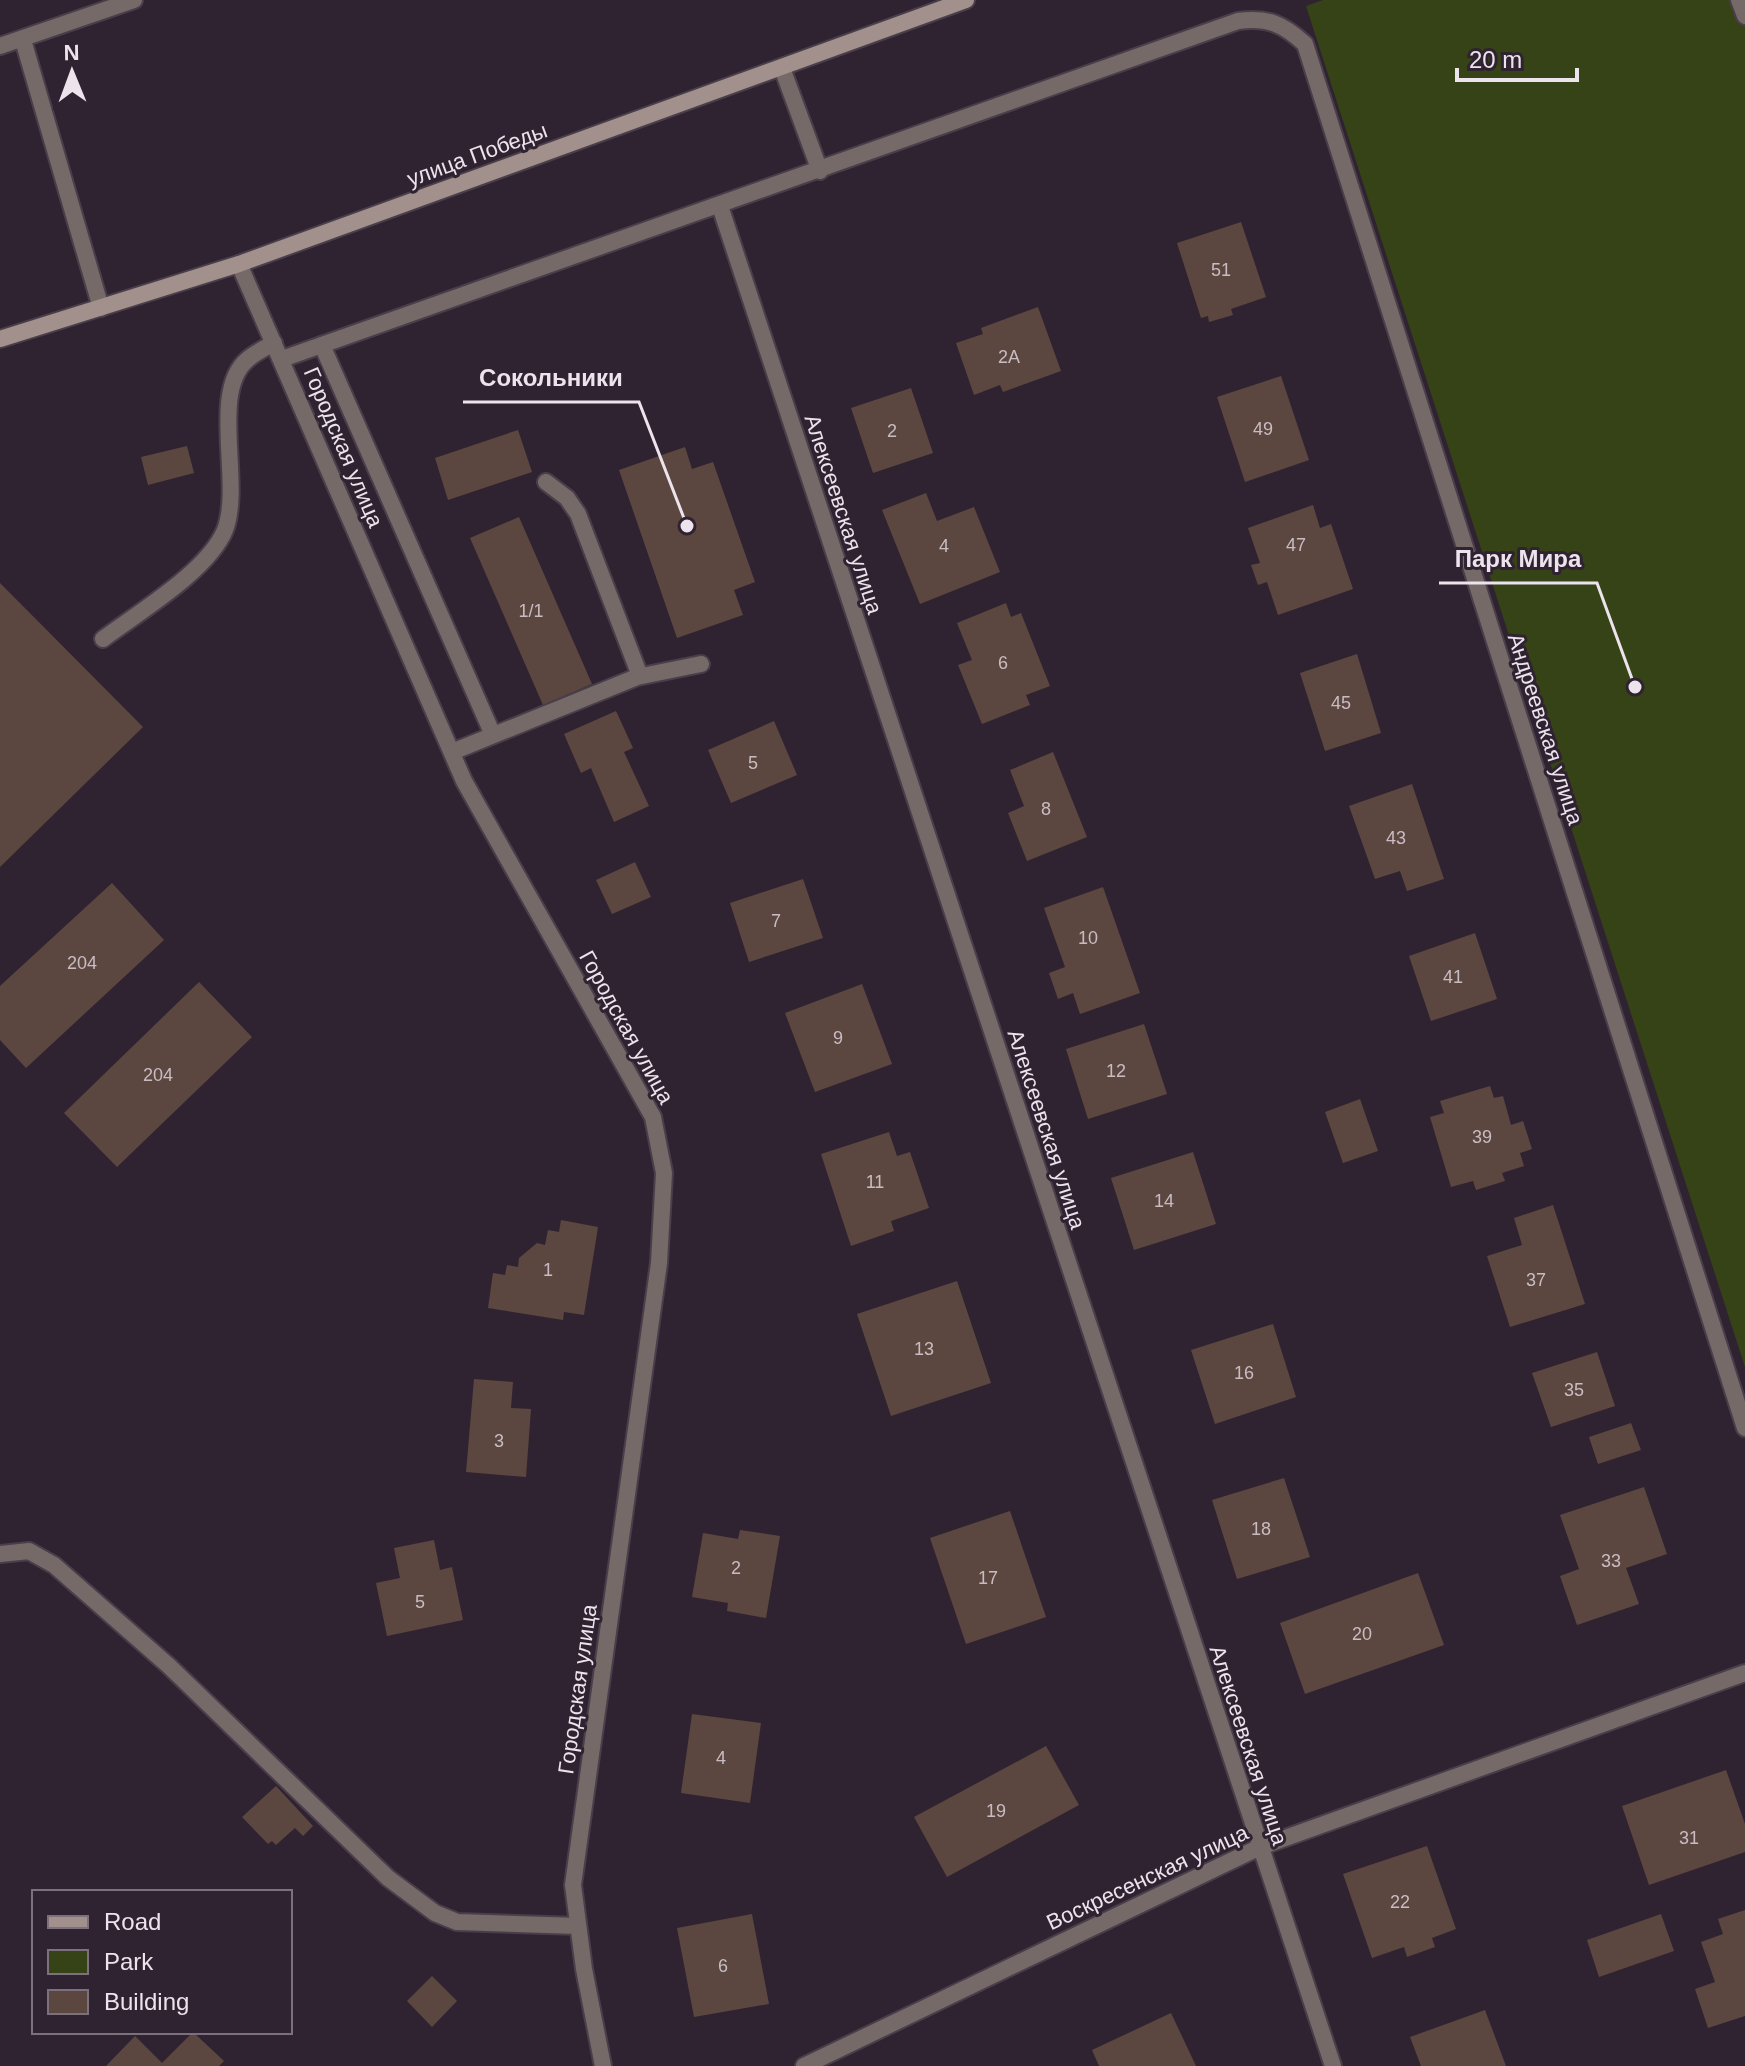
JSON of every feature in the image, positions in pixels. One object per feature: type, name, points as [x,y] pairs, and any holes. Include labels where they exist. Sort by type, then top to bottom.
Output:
[{"type":"street","points":[[0,46],[134,0]]},
{"type":"street","name":"улица Победы","points":[[0,339],[239,264],[966,0]]},
{"type":"street","points":[[1739,0],[1745,16]]},
{"type":"street","name":"Андреевская улица","points":[[820,171],[1238,21],[1262,18],[1286,27],[1305,44],[1745,1428]]},
{"type":"street","points":[[23,40],[101,308]]},
{"type":"street","points":[[282,359],[820,171],[782,68]]},
{"type":"street","name":"Алексеевская улица","points":[[720,206],[1333,2066]]},
{"type":"street","name":"Городская улица","points":[[239,264],[464,781],[653,1117],[664,1173],[659,1263],[573,1885],[603,2066]]},
{"type":"street","points":[[103,639],[206,558],[224,532],[232,505],[231,387],[246,360],[274,343]]},
{"type":"street","points":[[322,345],[493,735]]},
{"type":"street","points":[[546,482],[567,498],[578,514],[640,676]]},
{"type":"street","points":[[452,752],[640,676],[701,664]]},
{"type":"street","points":[[0,1554],[29,1551],[54,1565],[169,1666],[388,1878],[435,1913],[457,1922],[578,1926]]},
{"type":"street","name":"Воскресенская улица","points":[[804,2066],[1260,1847],[1745,1673]]},
{"type":"green space","points":[[1323,0],[1745,0],[1745,1367],[1306,6]]},
{"type":"building","points":[[1241,222],[1266,297],[1231,309],[1233,315],[1209,322],[1208,316],[1201,318],[1177,243]]},
{"type":"building","points":[[1038,307],[1061,371],[1003,392],[1000,385],[974,395],[956,343],[983,334],[981,328]]},
{"type":"building","points":[[1281,376],[1309,460],[1245,482],[1217,397]]},
{"type":"building","points":[[911,388],[933,453],[873,473],[851,408]]},
{"type":"building","points":[[518,430],[532,472],[448,500],[435,458]]},
{"type":"building","points":[[187,446],[194,473],[148,485],[141,457]]},
{"type":"building","points":[[685,447],[692,469],[713,462],[755,582],[734,590],[743,615],[677,638],[619,470]]},
{"type":"building","points":[[926,493],[937,521],[974,507],[1000,572],[920,604],[882,510]]},
{"type":"building","points":[[1313,505],[1320,528],[1331,524],[1353,589],[1278,615],[1267,582],[1258,585],[1251,565],[1260,563],[1248,528]]},
{"type":"building","points":[[519,517],[592,684],[543,705],[470,538]]},
{"type":"building","points":[[0,583],[143,727],[0,867]]},
{"type":"building","points":[[1006,603],[1011,617],[1021,613],[1050,686],[1026,695],[1030,705],[982,724],[958,665],[972,660],[957,623]]},
{"type":"building","points":[[1357,654],[1381,733],[1325,751],[1300,673]]},
{"type":"building","points":[[616,711],[633,748],[624,752],[649,806],[614,822],[591,768],[581,773],[564,734]]},
{"type":"building","points":[[774,721],[797,775],[731,803],[708,750]]},
{"type":"building","points":[[1053,752],[1087,837],[1027,861],[1008,813],[1024,806],[1010,770]]},
{"type":"building","points":[[1412,784],[1444,879],[1407,891],[1400,871],[1375,879],[1349,806]]},
{"type":"building","points":[[635,862],[651,897],[612,914],[596,880]]},
{"type":"building","points":[[803,879],[823,938],[749,962],[730,903]]},
{"type":"building","points":[[112,883],[164,940],[26,1068],[0,1040],[0,986]]},
{"type":"building","points":[[1103,887],[1140,993],[1080,1014],[1073,993],[1058,999],[1049,973],[1065,967],[1044,908]]},
{"type":"building","points":[[1475,933],[1497,999],[1431,1021],[1409,956]]},
{"type":"building","points":[[199,982],[252,1037],[117,1167],[64,1113]]},
{"type":"building","points":[[862,984],[892,1064],[815,1092],[785,1013]]},
{"type":"building","points":[[1144,1024],[1167,1094],[1088,1119],[1066,1049]]},
{"type":"building","points":[[1490,1086],[1494,1098],[1503,1096],[1511,1125],[1523,1121],[1532,1149],[1520,1153],[1524,1166],[1502,1173],[1505,1181],[1476,1190],[1473,1181],[1451,1187],[1430,1117],[1444,1113],[1440,1101]]},
{"type":"building","points":[[1360,1099],[1378,1151],[1343,1163],[1325,1112]]},
{"type":"building","points":[[889,1132],[897,1156],[910,1152],[929,1208],[891,1221],[894,1231],[851,1246],[821,1154]]},
{"type":"building","points":[[1193,1152],[1216,1224],[1134,1250],[1111,1178]]},
{"type":"building","points":[[1553,1205],[1585,1304],[1510,1327],[1487,1256],[1522,1245],[1514,1218]]},
{"type":"building","points":[[561,1220],[598,1227],[584,1315],[564,1312],[563,1320],[488,1308],[493,1273],[505,1275],[507,1265],[518,1267],[519,1258],[537,1243],[545,1245],[548,1230],[559,1232]]},
{"type":"building","points":[[957,1281],[991,1383],[891,1416],[857,1314]]},
{"type":"building","points":[[1273,1324],[1296,1397],[1215,1424],[1191,1350]]},
{"type":"building","points":[[1597,1352],[1615,1406],[1551,1427],[1532,1373]]},
{"type":"building","points":[[474,1379],[513,1382],[511,1408],[531,1409],[526,1477],[466,1472]]},
{"type":"building","points":[[1631,1423],[1641,1450],[1598,1464],[1589,1437]]},
{"type":"building","points":[[1284,1478],[1310,1557],[1237,1579],[1212,1500]]},
{"type":"building","points":[[1644,1487],[1667,1554],[1626,1568],[1639,1604],[1577,1625],[1560,1576],[1579,1569],[1560,1515]]},
{"type":"building","points":[[1010,1511],[1046,1617],[966,1644],[930,1538]]},
{"type":"building","points":[[740,1530],[780,1536],[766,1618],[727,1611],[728,1603],[692,1597],[703,1533],[738,1539]]},
{"type":"building","points":[[434,1540],[440,1570],[452,1567],[463,1620],[387,1636],[376,1583],[400,1578],[394,1548]]},
{"type":"building","points":[[1418,1573],[1444,1645],[1305,1694],[1280,1623]]},
{"type":"building","points":[[692,1714],[761,1723],[750,1803],[681,1793]]},
{"type":"building","points":[[1046,1746],[1079,1805],[947,1877],[914,1817]]},
{"type":"building","points":[[1726,1770],[1745,1824],[1745,1852],[1649,1885],[1622,1806]]},
{"type":"building","points":[[276,1786],[313,1826],[303,1836],[295,1828],[276,1845],[272,1841],[268,1844],[242,1817]]},
{"type":"building","points":[[1427,1846],[1456,1929],[1432,1938],[1435,1947],[1407,1957],[1404,1947],[1372,1958],[1343,1874]]},
{"type":"building","points":[[1745,1910],[1745,2016],[1708,2028],[1695,1989],[1715,1982],[1701,1942],[1723,1934],[1718,1919]]},
{"type":"building","points":[[752,1914],[769,2004],[694,2017],[677,1928]]},
{"type":"building","points":[[1661,1914],[1674,1951],[1599,1977],[1587,1940]]},
{"type":"building","points":[[432,1976],[457,2001],[432,2027],[407,2001]]},
{"type":"building","points":[[1485,2010],[1506,2066],[1421,2066],[1410,2037]]},
{"type":"building","points":[[1171,2013],[1196,2066],[1099,2066],[1092,2050]]},
{"type":"building","points":[[191,2034],[195,2034],[224,2061],[219,2066],[106,2066],[135,2036],[162,2063]]},
{"type":"place","name":"Сокольники","points":[[687,526]]},
{"type":"place","name":"Парк Мира","points":[[1635,687]]}]
